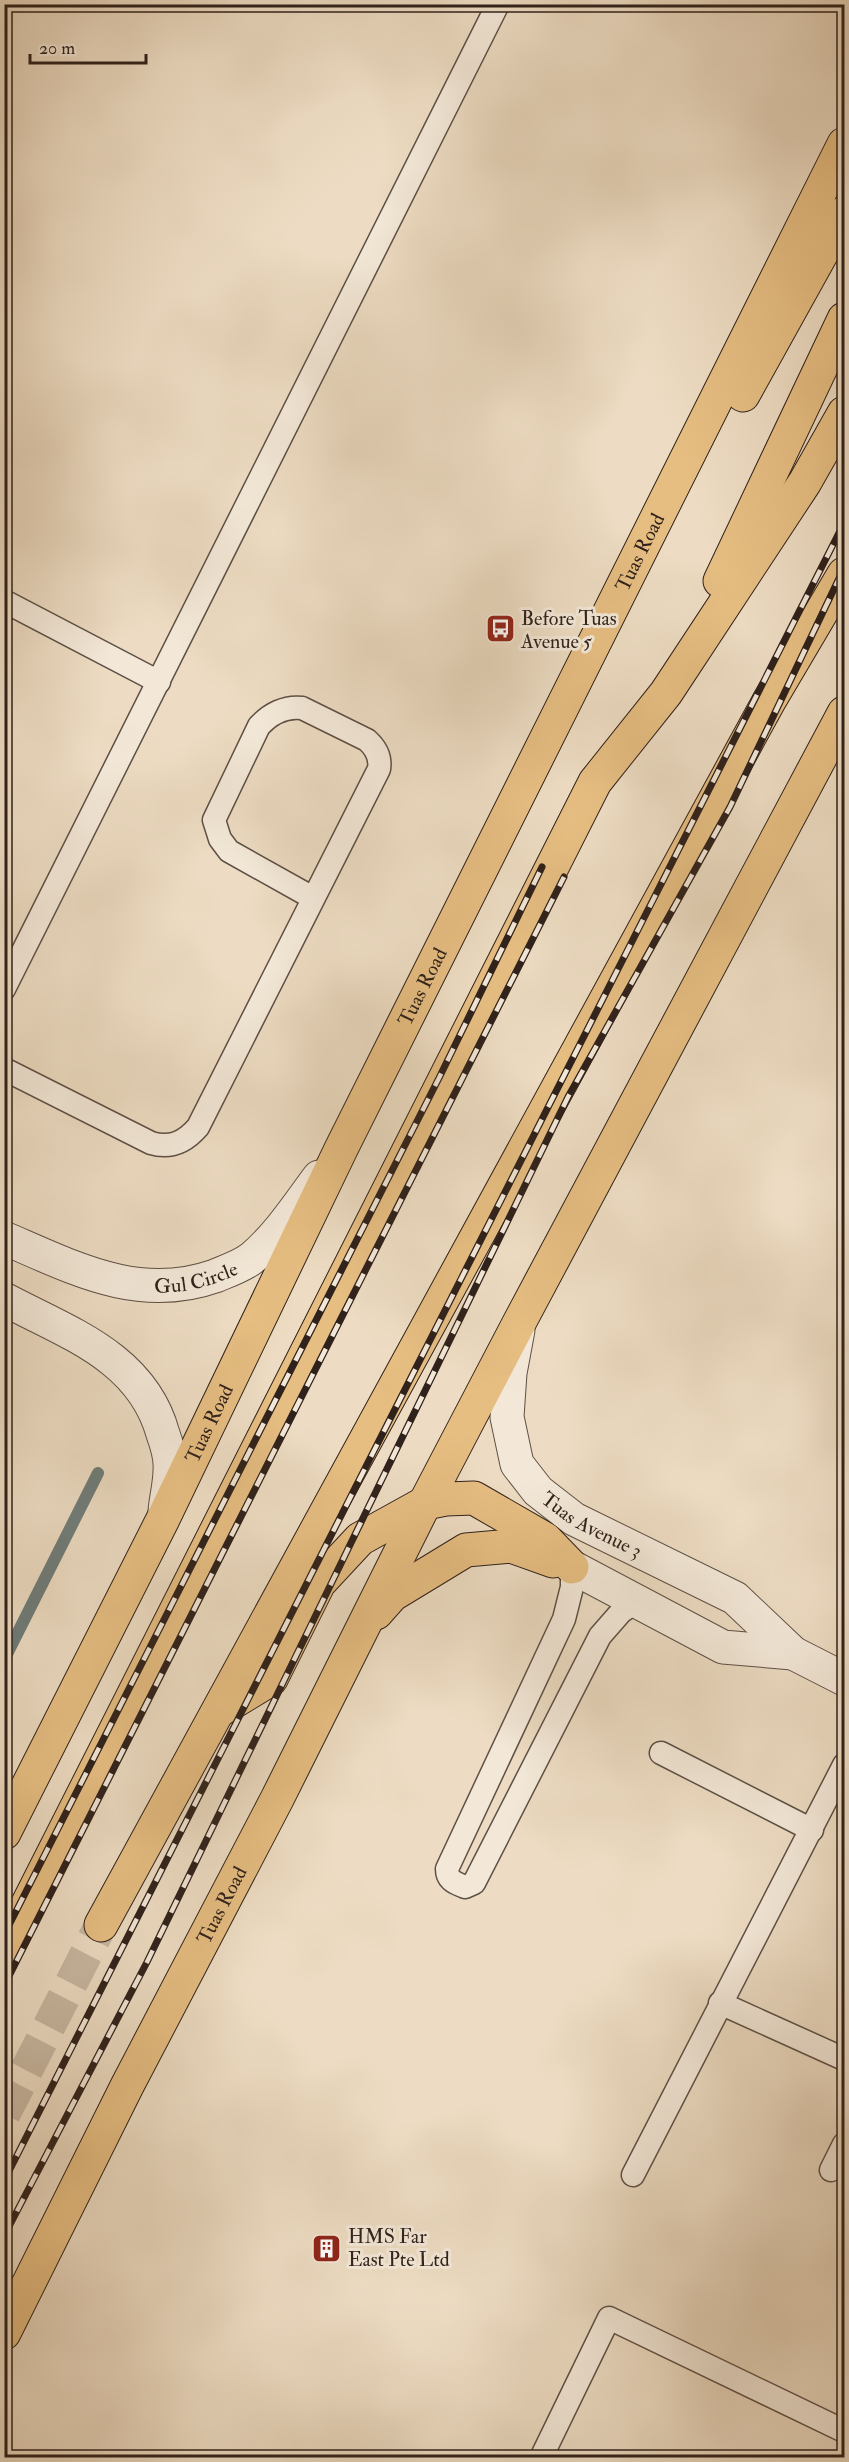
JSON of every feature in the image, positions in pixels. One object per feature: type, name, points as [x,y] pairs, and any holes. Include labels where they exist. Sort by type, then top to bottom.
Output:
[{"type":"main road","name":"Tuas Road","points":[[4,1833],[164,1519],[340,1149],[844,144]]},
{"type":"main road","points":[[661,512],[739,402],[844,213]]},
{"type":"main road","points":[[666,693],[844,319]]},
{"type":"main road","points":[[4,1951],[595,783],[666,693],[805,482],[844,413]]},
{"type":"main road","points":[[101,1925],[769,701],[844,574]]},
{"type":"main road","name":"Tuas Road","points":[[4,2333],[128,2086],[277,1799],[425,1503],[844,713]]},
{"type":"main road","points":[[217,1712],[271,1679],[319,1583],[360,1539],[425,1503],[446,1499],[474,1498],[545,1539],[572,1567]]},
{"type":"main road","points":[[360,1629],[392,1595],[466,1550],[511,1546],[572,1567]]},
{"type":"street","name":"Gul Circle","points":[[4,1239],[93,1276],[124,1283],[153,1286],[181,1285],[206,1279],[249,1260],[268,1243],[340,1149]]},
{"type":"street","points":[[4,1299],[110,1356],[137,1381],[146,1393],[160,1422],[169,1458],[170,1469],[164,1519]]},
{"type":"street","name":"Tuas Avenue 3","points":[[519,1323],[510,1373],[507,1417],[517,1464],[538,1491],[574,1519],[735,1598],[793,1653],[844,1679]]},
{"type":"street","name":"Tuas Avenue 3","points":[[572,1567],[723,1647],[793,1653]]},
{"type":"lane","points":[[4,989],[498,4]]},
{"type":"lane","points":[[4,601],[159,682]]},
{"type":"lane","points":[[4,1069],[151,1143],[168,1146],[186,1139],[198,1127],[377,774],[380,760],[373,745],[367,740],[302,708],[293,707],[266,718],[259,726],[214,820],[220,839],[229,851],[313,898]]},
{"type":"lane","points":[[572,1567],[572,1587],[564,1618],[447,1869],[447,1875],[452,1881],[465,1887],[474,1883],[600,1636],[621,1612],[637,1601]]},
{"type":"lane","points":[[661,1753],[812,1830]]},
{"type":"lane","points":[[633,2175],[844,1765]]},
{"type":"lane","points":[[720,2003],[844,2059]]},
{"type":"lane","points":[[831,2170],[844,2144]]},
{"type":"lane","points":[[541,2457],[609,2318],[844,2431]]},
{"type":"waterway","points":[[4,1660],[98,1473]]},
{"type":"tunnel","points":[[4,2114],[101,1925]]},
{"type":"railway","points":[[4,2181],[844,523]]},
{"type":"railway","points":[[4,2236],[147,1962],[568,1097],[730,807],[844,568]]},
{"type":"railway","points":[[4,1935],[439,1078],[542,867]]},
{"type":"railway","points":[[4,1986],[564,877]]},
{"type":"place","name":"Before Tuas Avenue 5","points":[[500,629]]},
{"type":"place","name":"HMS Far East Pte Ltd","points":[[327,2248]]}]
